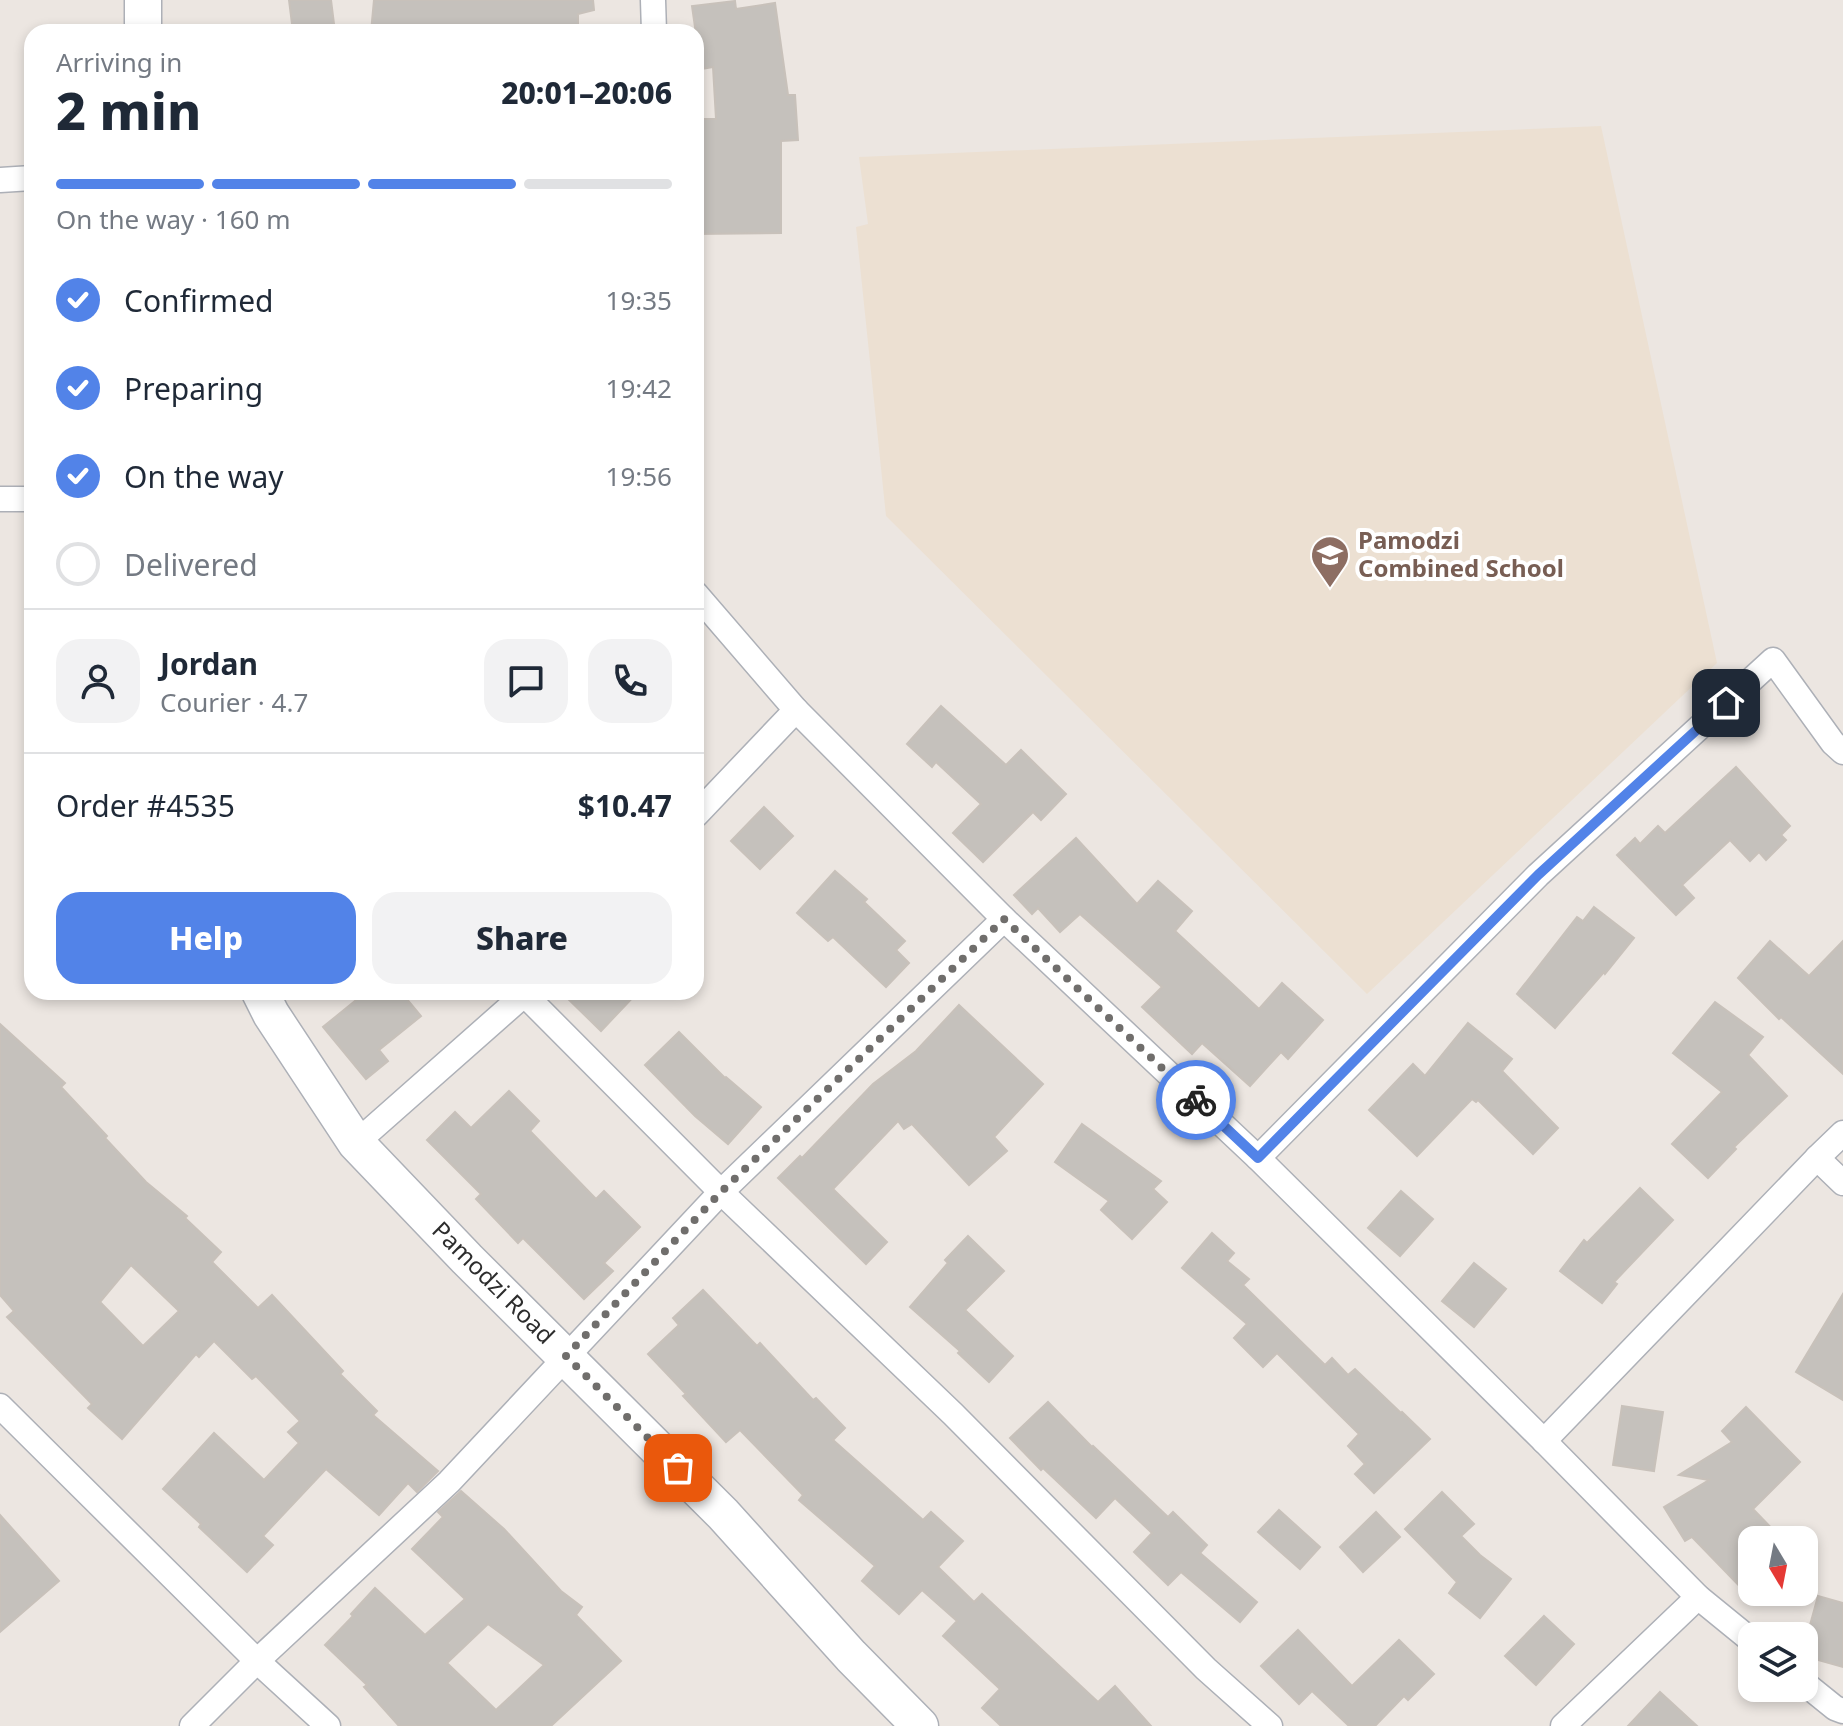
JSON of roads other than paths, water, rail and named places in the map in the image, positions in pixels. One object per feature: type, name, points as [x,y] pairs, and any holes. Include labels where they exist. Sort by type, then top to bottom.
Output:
[{"type":"street","points":[[143,0],[143,24]]},
{"type":"street","points":[[653,0],[654,24]]},
{"type":"street","points":[[0,180],[24,178]]},
{"type":"street","points":[[0,499],[24,499]]},
{"type":"street","points":[[704,603],[796,710],[1004,919],[1258,1158],[1698,1597],[1738,1630]]},
{"type":"street","points":[[1258,1158],[1538,875],[1773,660],[1833,743],[1843,752]]},
{"type":"street","points":[[704,807],[796,710]]},
{"type":"street","points":[[192,1726],[449,1482],[721,1192],[1004,919]]},
{"type":"street","name":"Pamodzi Road","points":[[264,1000],[356,1143],[467,1259],[723,1514],[851,1656],[920,1726]]},
{"type":"street","points":[[356,1143],[518,1000]]},
{"type":"street","points":[[533,1000],[721,1192],[953,1414],[1206,1669],[1270,1726]]},
{"type":"street","points":[[1544,1441],[1843,1133]]},
{"type":"street","points":[[1817,1158],[1843,1183]]},
{"type":"street","points":[[0,1406],[257,1661],[328,1726]]},
{"type":"street","points":[[1563,1726],[1698,1597]]},
{"type":"street","points":[[1818,1694],[1843,1711]]},
{"type":"place","name":"Pamodzi Combined School","points":[[1330,589]]}]
